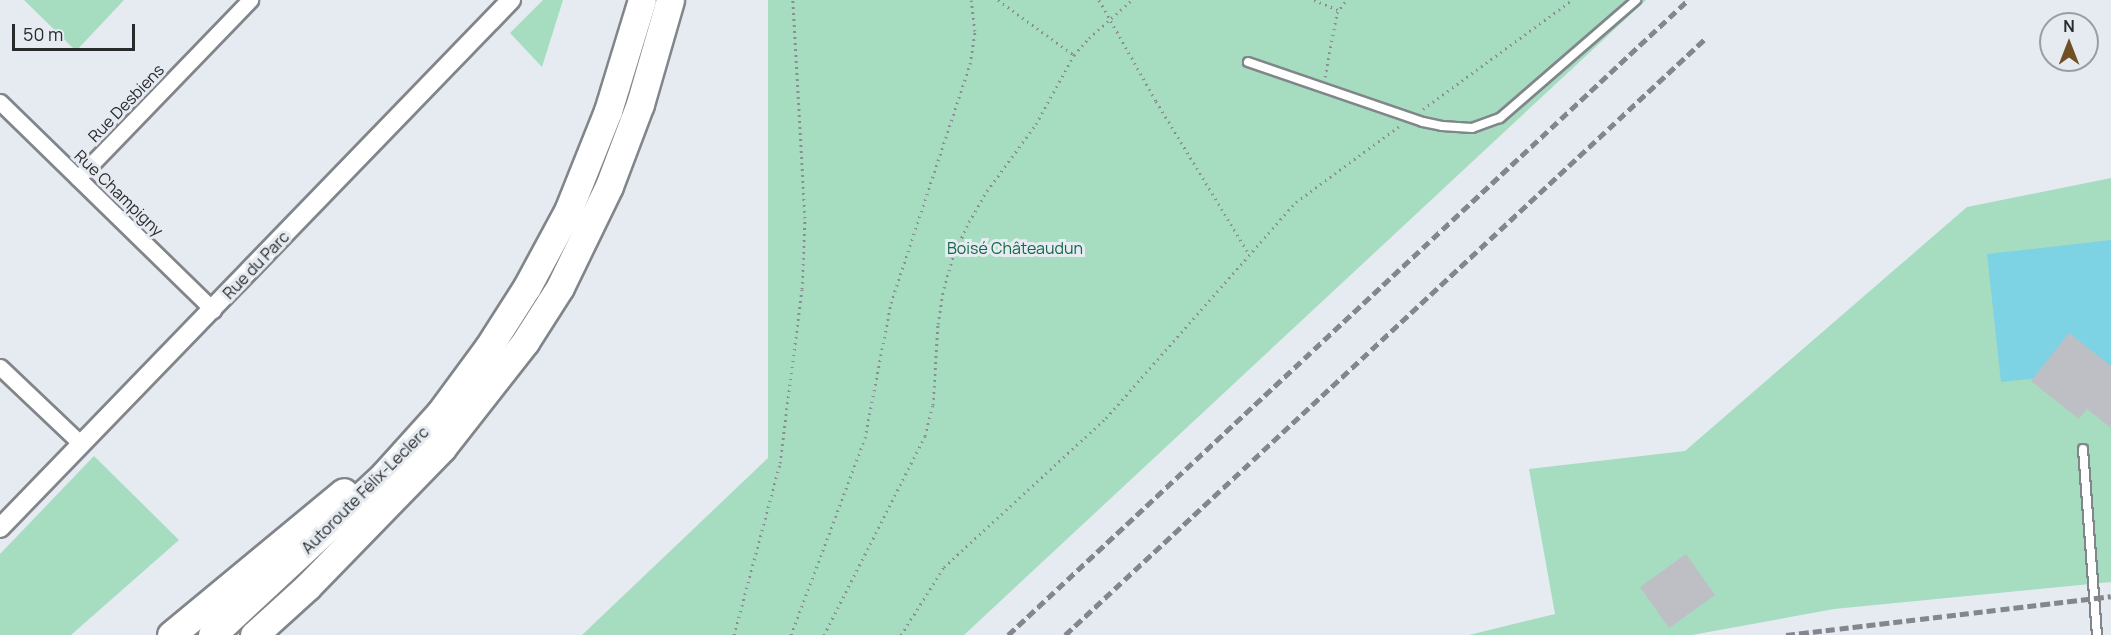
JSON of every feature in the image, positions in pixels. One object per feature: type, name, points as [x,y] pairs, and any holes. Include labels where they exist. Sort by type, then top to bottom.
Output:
[{"type":"highway","name":"Autoroute Félix-Leclerc","points":[[213,635],[355,504],[440,413],[499,331],[527,287],[568,211],[608,111],[642,0]]},
{"type":"highway","name":"Autoroute Félix-Leclerc","points":[[254,635],[308,586],[457,431],[512,360],[549,304],[592,226],[621,156],[640,104],[670,0]]},
{"type":"highway","points":[[171,635],[440,413]]},
{"type":"highway","points":[[261,635],[308,586]]},
{"type":"street","name":"Rue Desbiens","points":[[78,178],[250,0]]},
{"type":"street","name":"Rue du Parc","points":[[0,528],[511,0]]},
{"type":"street","name":"Rue Champigny","points":[[0,102],[213,310]]},
{"type":"street","points":[[0,367],[81,444]]},
{"type":"lane","points":[[1248,62],[1412,118],[1459,128],[1492,123],[1519,103],[1636,0]]},
{"type":"lane","points":[[2083,449],[2097,635]]},
{"type":"path","points":[[734,635],[780,463],[803,281],[805,212],[793,0]]},
{"type":"path","points":[[791,635],[865,438],[891,303],[970,64],[975,30],[971,0]]},
{"type":"path","points":[[998,0],[1074,55]]},
{"type":"path","points":[[1100,0],[1156,101],[1250,255]]},
{"type":"path","points":[[824,635],[925,436],[933,405],[941,306],[958,247],[978,206],[1036,124],[1074,55],[1132,0]]},
{"type":"path","points":[[1314,0],[1339,10]]},
{"type":"path","points":[[1323,87],[1339,10],[1346,0]]},
{"type":"path","points":[[901,635],[944,567],[1106,418],[1296,202],[1572,0]]},
{"type":"green space","points":[[24,0],[124,0],[76,51]]},
{"type":"green space","points":[[543,0],[563,0],[542,67],[510,33]]},
{"type":"green space","name":"Boisé Châteaudun","points":[[768,0],[1646,0],[964,635],[582,635],[768,458]]},
{"type":"green space","points":[[2111,178],[2111,582],[1834,609],[1692,635],[1469,635],[1555,614],[1529,469],[1685,451],[1967,207]]},
{"type":"green space","points":[[94,456],[179,540],[71,635],[0,635],[0,554]]},
{"type":"water","points":[[2111,240],[2111,370],[2001,382],[1987,254]]},
{"type":"building","points":[[2069,333],[2111,366],[2111,428],[2087,409],[2079,419],[2031,381]]},
{"type":"building","points":[[1686,554],[1715,595],[1669,628],[1640,587]]},
{"type":"railway","points":[[1008,635],[1688,0]]},
{"type":"railway","points":[[1065,635],[1707,37]]},
{"type":"railway","points":[[1786,635],[2111,596]]}]
